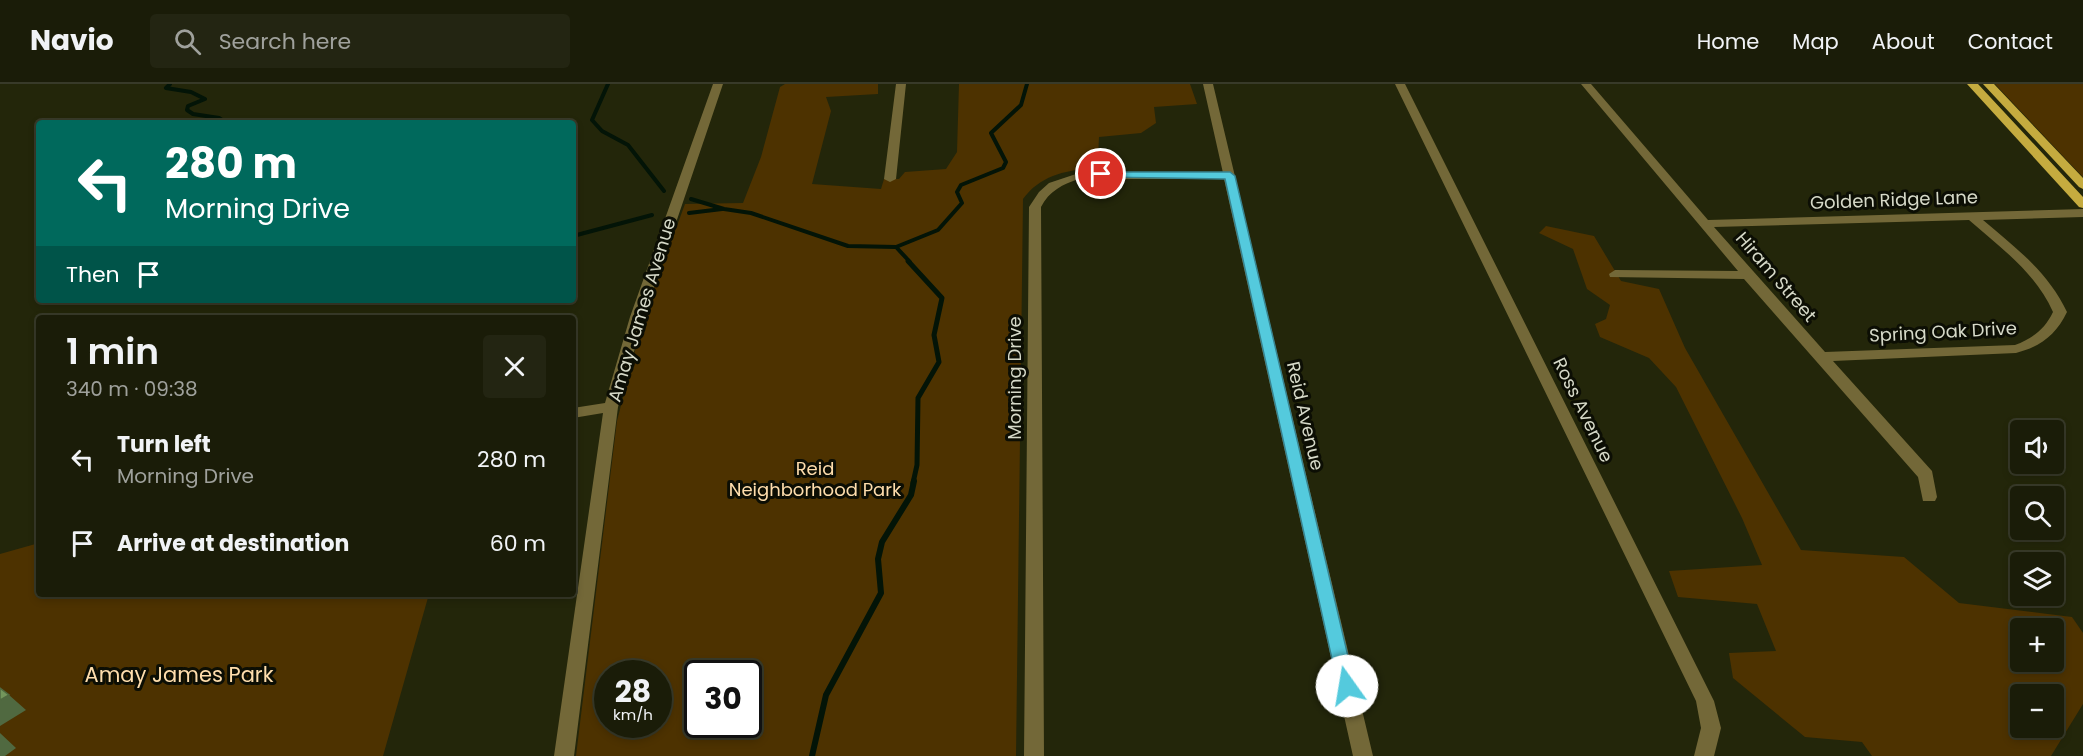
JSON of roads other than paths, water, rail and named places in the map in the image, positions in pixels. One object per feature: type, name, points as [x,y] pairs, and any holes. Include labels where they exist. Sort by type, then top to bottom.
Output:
[{"type":"main road","points":[[1972,84],[2083,204]]},
{"type":"main road","points":[[1988,84],[2083,185]]},
{"type":"street","name":"Amay James Avenue","points":[[564,756],[611,406],[640,305],[718,84]]},
{"type":"street","points":[[890,179],[901,84]]},
{"type":"street","name":"Reid Avenue","points":[[1208,84],[1363,756]]},
{"type":"street","name":"Ross Avenue","points":[[1400,84],[1705,701],[1712,721],[1712,740],[1704,756]]},
{"type":"street","name":"Hiram Street","points":[[1586,84],[1615,121],[1707,224],[1748,275],[1926,475],[1929,497]]},
{"type":"street","name":"Morning Drive","points":[[1034,756],[1035,207],[1043,193],[1056,183],[1080,176],[1230,176]]},
{"type":"street","name":"Golden Ridge Lane","points":[[1707,224],[2083,213]]},
{"type":"street","name":"Spring Oak Drive","points":[[1823,357],[2016,349],[2035,343],[2053,329],[2060,312],[2053,292],[2041,276],[1972,216]]},
{"type":"street","points":[[1615,274],[1748,275]]},
{"type":"street","points":[[576,412],[611,406]]},
{"type":"waterway","points":[[170,84],[166,88],[191,92],[205,99],[188,106],[187,110],[193,114],[222,120]]},
{"type":"waterway","points":[[608,84],[592,120],[602,131],[628,145],[664,191]]},
{"type":"waterway","points":[[896,247],[938,230],[962,203],[957,192],[961,185],[1003,168],[1006,162],[991,133],[1021,105],[1027,84]]},
{"type":"waterway","points":[[691,199],[724,209],[751,213],[848,246],[896,247]]},
{"type":"waterway","points":[[689,213],[722,209]]},
{"type":"waterway","points":[[576,235],[652,215]]},
{"type":"waterway","points":[[896,247],[910,262]]},
{"type":"waterway","points":[[908,261],[942,298],[934,335],[939,362],[918,398],[917,465],[913,483]]},
{"type":"waterway","points":[[812,756],[826,695],[881,593],[878,559],[882,542],[911,495],[914,481]]},
{"type":"park label","name":"Reid Neighborhood Park","points":[[815,479]]},
{"type":"park label","name":"Amay James Park","points":[[179,675]]}]
